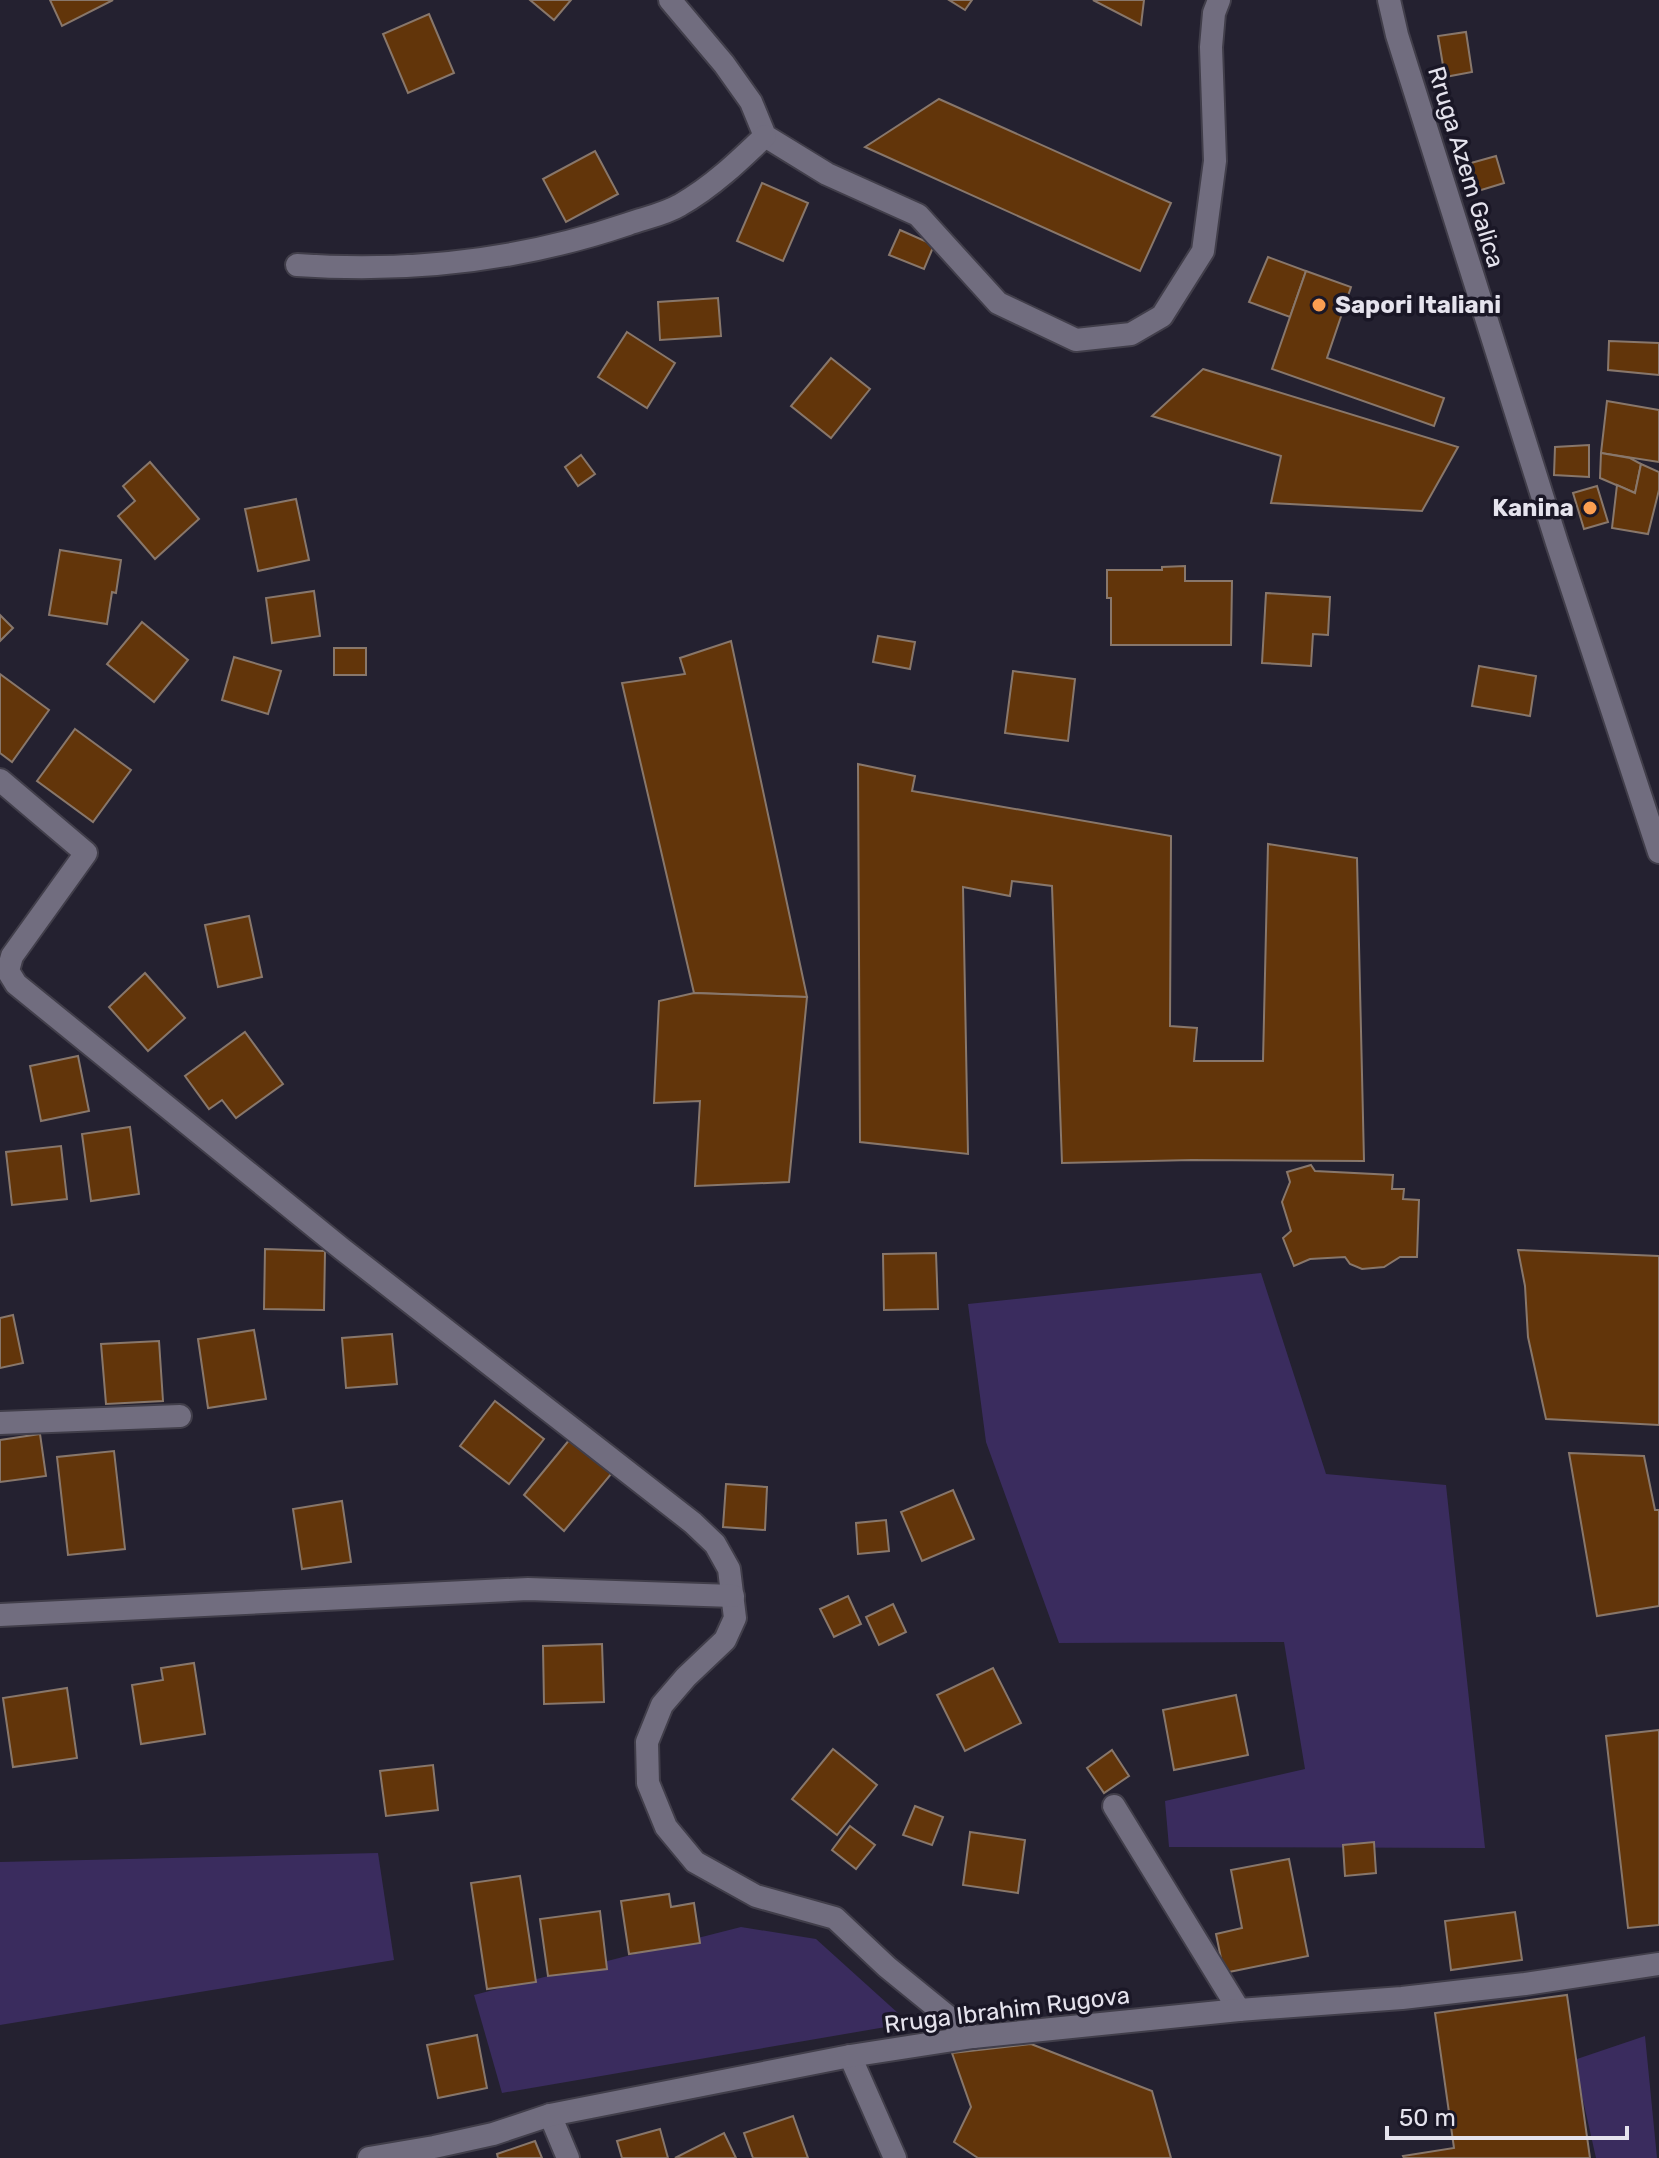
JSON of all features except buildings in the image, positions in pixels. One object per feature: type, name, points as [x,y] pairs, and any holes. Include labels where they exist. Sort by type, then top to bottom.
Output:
[{"type":"street","points":[[670,0],[724,64],[751,102],[765,136],[827,174],[918,215],[998,303],[1076,340],[1131,334],[1162,316],[1203,251],[1215,161],[1211,47],[1214,13],[1219,0]]},
{"type":"street","name":"Rruga Azem Galica","points":[[1391,1],[1397,35],[1557,543],[1659,852]]},
{"type":"street","points":[[297,265],[404,267],[505,256],[590,237],[679,206],[725,173],[765,136]]},
{"type":"street","points":[[0,780],[86,853],[12,956],[8,971],[16,984],[342,1249],[693,1523],[715,1544],[729,1569],[735,1618],[725,1640],[662,1705],[647,1742],[648,1783],[666,1827],[695,1862],[756,1896],[835,1918],[887,1967],[973,2037]]},
{"type":"street","points":[[0,1423],[180,1416]]},
{"type":"street","points":[[0,1615],[528,1589],[733,1596]]},
{"type":"street","points":[[1114,1806],[1239,2010]]},
{"type":"street","name":"Rruga Ibrahim Rugova","points":[[369,2158],[493,2134],[550,2115],[850,2056],[973,2037],[1239,2010],[1402,1998],[1659,1964]]},
{"type":"street","points":[[850,2056],[895,2158]]},
{"type":"street","points":[[550,2115],[568,2158]]},
{"type":"shaded area","points":[[1261,1273],[1326,1474],[1446,1485],[1485,1848],[1169,1847],[1165,1801],[1305,1769],[1284,1642],[1059,1643],[986,1442],[968,1304]]},
{"type":"shaded area","points":[[378,1853],[394,1960],[0,2025],[0,1862]]},
{"type":"shaded area","points":[[741,1927],[816,1939],[909,2023],[502,2093],[474,1995]]},
{"type":"shaded area","points":[[1645,2036],[1657,2158],[1596,2158],[1574,2060]]},
{"type":"place","name":"Sapori Italiani","points":[[1319,305]]},
{"type":"place","name":"Kanina","points":[[1590,508]]}]
